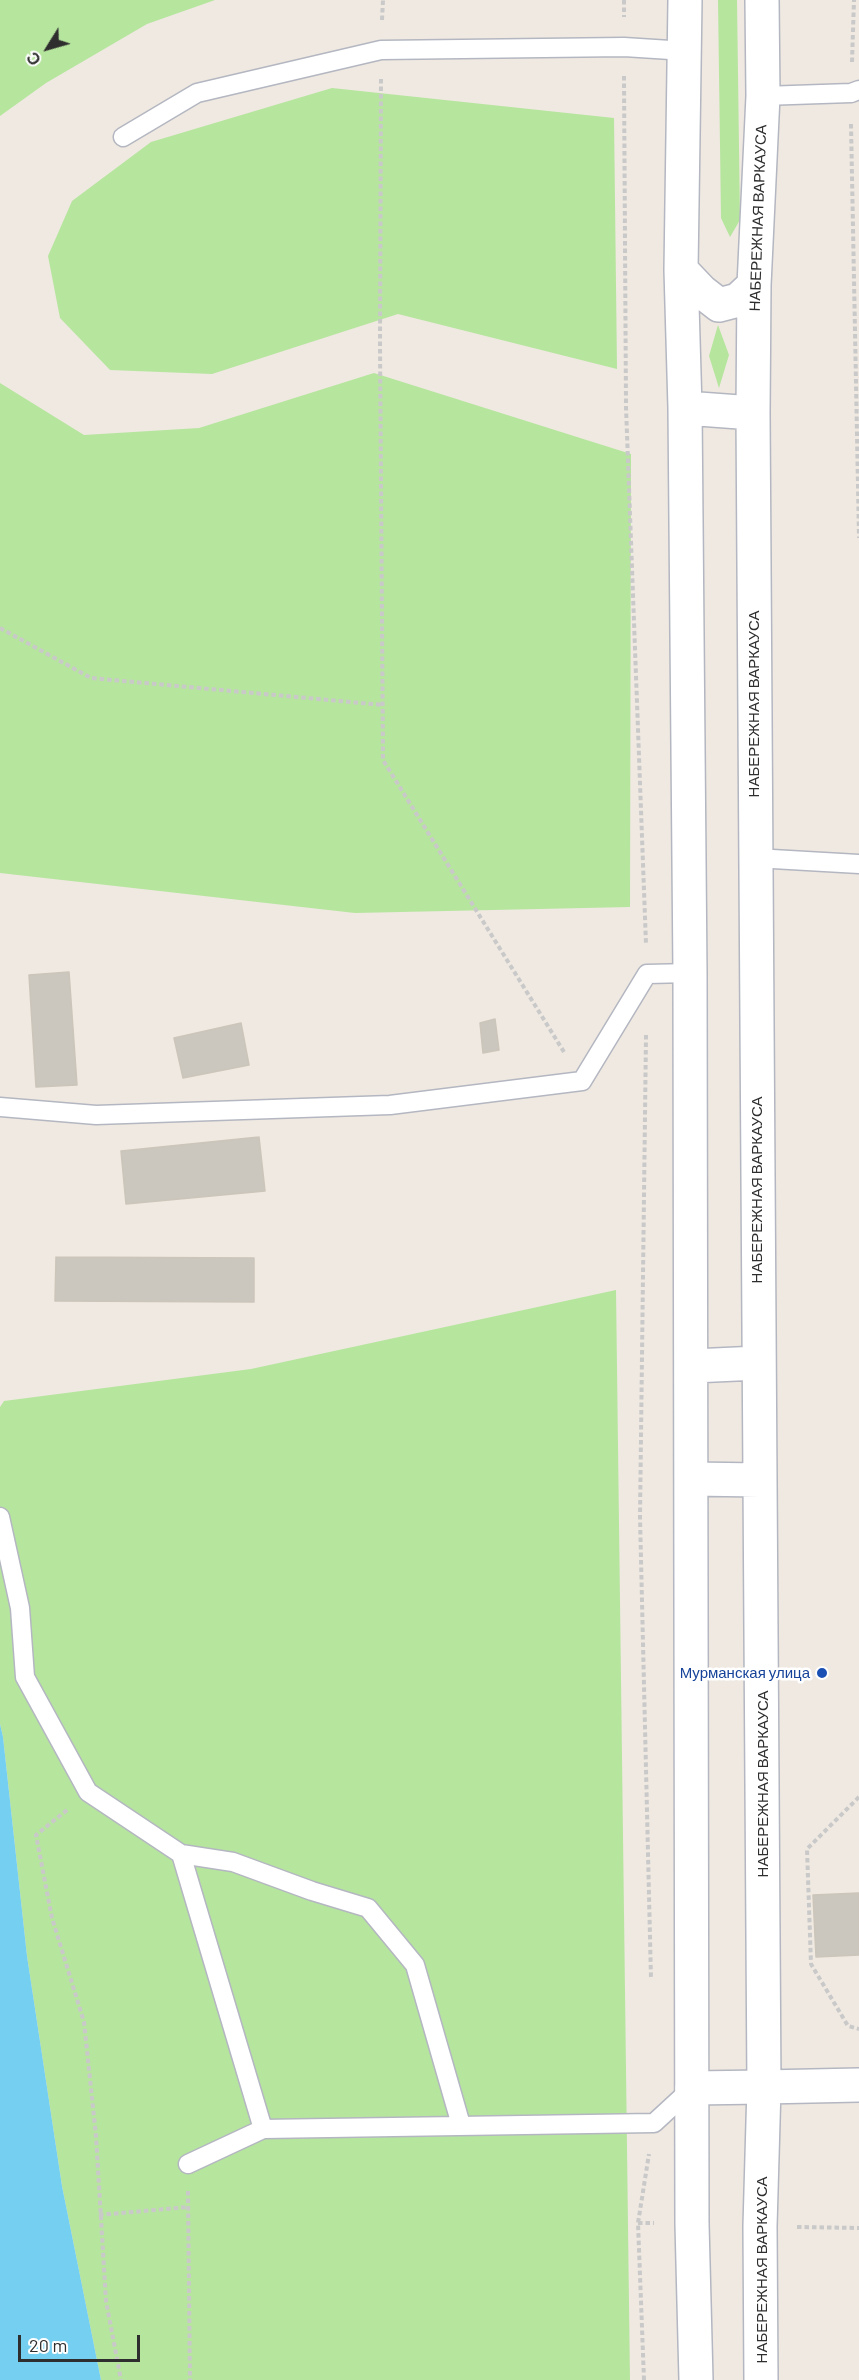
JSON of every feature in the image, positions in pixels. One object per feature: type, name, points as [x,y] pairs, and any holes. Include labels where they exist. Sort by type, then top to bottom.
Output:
[{"type":"main road","points":[[686,0],[681,270],[685,408],[693,1366],[692,2088],[696,2380]]},
{"type":"main road","name":"НАБЕРЕЖНАЯ ВАРКАУСА","points":[[761,2380],[760,2226],[764,2087],[753,413],[754,285],[763,96],[762,0]]},
{"type":"main road","points":[[681,270],[701,291],[719,305],[738,300],[754,285]]},
{"type":"main road","points":[[685,408],[753,413]]},
{"type":"main road","points":[[693,1366],[758,1364]]},
{"type":"main road","points":[[692,1479],[760,1479]]},
{"type":"main road","points":[[692,2088],[859,2085]]},
{"type":"lane","points":[[123,137],[197,93],[381,50],[624,46],[686,51]]},
{"type":"lane","points":[[763,96],[855,92]]},
{"type":"lane","points":[[755,858],[859,864]]},
{"type":"lane","points":[[0,1107],[96,1115],[390,1105],[582,1081],[647,974],[690,973]]},
{"type":"lane","points":[[0,1517],[20,1608],[25,1677],[88,1792],[181,1854],[232,1862],[312,1892],[368,1908],[415,1965],[461,2125]]},
{"type":"lane","points":[[181,1854],[263,2129]]},
{"type":"lane","points":[[188,2164],[263,2129],[654,2123],[692,2088]]},
{"type":"path","points":[[383,0],[380,344],[383,760],[582,1081]]},
{"type":"path","points":[[624,0],[626,406],[647,974]]},
{"type":"path","points":[[854,0],[859,538]]},
{"type":"path","points":[[0,628],[91,678],[382,705]]},
{"type":"path","points":[[646,1033],[640,1517],[651,1980]]},
{"type":"path","points":[[88,1792],[36,1835],[52,1918],[84,2022],[96,2136],[106,2301],[121,2380]]},
{"type":"path","points":[[859,1797],[807,1849],[811,1964],[848,2026],[859,2029]]},
{"type":"path","points":[[644,2380],[638,2223],[654,2123]]},
{"type":"path","points":[[188,2164],[190,2380]]},
{"type":"path","points":[[99,2215],[188,2207]]},
{"type":"green space","points":[[0,0],[215,0],[147,24],[46,83],[0,116]]},
{"type":"green space","points":[[718,0],[737,0],[740,220],[730,237],[721,218]]},
{"type":"green space","points":[[332,88],[614,118],[617,369],[398,314],[212,374],[110,370],[60,318],[48,256],[72,201],[151,142]]},
{"type":"green space","points":[[718,325],[729,355],[719,388],[709,356]]},
{"type":"green space","points":[[374,373],[631,454],[630,907],[355,913],[0,873],[0,383],[84,435],[199,428]]},
{"type":"green space","points":[[616,1290],[630,2380],[101,2380],[62,2186],[27,1956],[0,1724],[0,1407],[4,1401],[251,1369]]},
{"type":"water","points":[[0,1724],[27,1956],[62,2186],[101,2380],[0,2380]]},
{"type":"building","points":[[69,972],[77,1085],[36,1087],[29,975]]},
{"type":"building","points":[[495,1019],[499,1050],[483,1053],[480,1023]]},
{"type":"building","points":[[241,1023],[249,1065],[183,1078],[174,1038]]},
{"type":"building","points":[[259,1137],[265,1191],[126,1204],[121,1151]]},
{"type":"building","points":[[56,1257],[254,1258],[254,1302],[55,1301]]},
{"type":"building","points":[[859,1893],[859,1955],[816,1957],[813,1895]]},
{"type":"place","name":"Мурманская улица","points":[[822,1673]]}]
